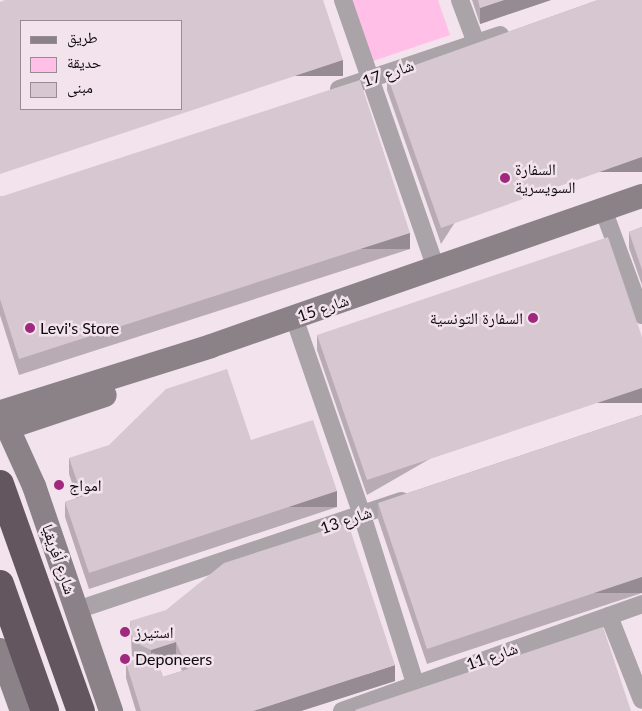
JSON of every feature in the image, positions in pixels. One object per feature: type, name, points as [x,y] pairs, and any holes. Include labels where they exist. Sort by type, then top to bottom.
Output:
[{"type":"highway","name":"شارع أفريقيا","points":[[0,484],[81,711]]},
{"type":"highway","points":[[0,584],[45,711]]},
{"type":"street","points":[[343,0],[436,268]]},
{"type":"street","points":[[460,0],[476,43]]},
{"type":"street","name":"شارع 17","points":[[324,94],[512,31]]},
{"type":"street","name":"شارع 15","points":[[2,417],[298,329],[606,216],[642,196]]},
{"type":"street","name":"شارع 15","points":[[2,417],[436,268],[606,216],[642,211]]},
{"type":"street","points":[[606,216],[642,315]]},
{"type":"street","points":[[298,329],[362,515],[414,683]]},
{"type":"street","name":"شارع أفريقيا","points":[[2,417],[34,486],[111,711]]},
{"type":"street","name":"شارع 13","points":[[77,610],[418,495]]},
{"type":"street","name":"شارع 11","points":[[342,711],[414,683],[642,604]]},
{"type":"street","points":[[609,616],[642,700]]},
{"type":"street","points":[[0,650],[22,711]]},
{"type":"green space","points":[[352,0],[438,0],[450,35],[373,61]]},
{"type":"building","points":[[5,0],[323,0],[343,60],[0,174],[0,2]]},
{"type":"building","points":[[478,0],[504,0],[480,8]]},
{"type":"building","points":[[598,0],[642,0],[642,157],[441,228],[387,75]]},
{"type":"building","points":[[360,80],[410,233],[19,359],[0,299],[0,196]]},
{"type":"building","points":[[642,227],[642,270],[629,232]]},
{"type":"building","points":[[608,237],[642,337],[642,388],[367,480],[317,335]]},
{"type":"building","points":[[227,369],[251,440],[313,420],[337,491],[89,573],[65,502],[82,496],[69,458],[109,445],[166,389]]},
{"type":"building","points":[[642,415],[642,577],[427,649],[378,503]]},
{"type":"building","points":[[348,523],[395,665],[253,711],[141,711],[126,663],[154,653],[163,677],[188,669],[176,642],[151,650],[132,641],[130,621],[166,610],[224,563]]},
{"type":"building","points":[[603,627],[631,711],[355,710]]},
{"type":"place","name":"السفارة السويسرية","points":[[505,178]]},
{"type":"place","name":"السفارة التونسية","points":[[533,318]]},
{"type":"place","name":"Levi's Store","points":[[30,328]]},
{"type":"place","name":"امواج","points":[[59,485]]},
{"type":"place","name":"استيرز","points":[[125,632]]},
{"type":"place","name":"Deponeers","points":[[125,659]]}]
